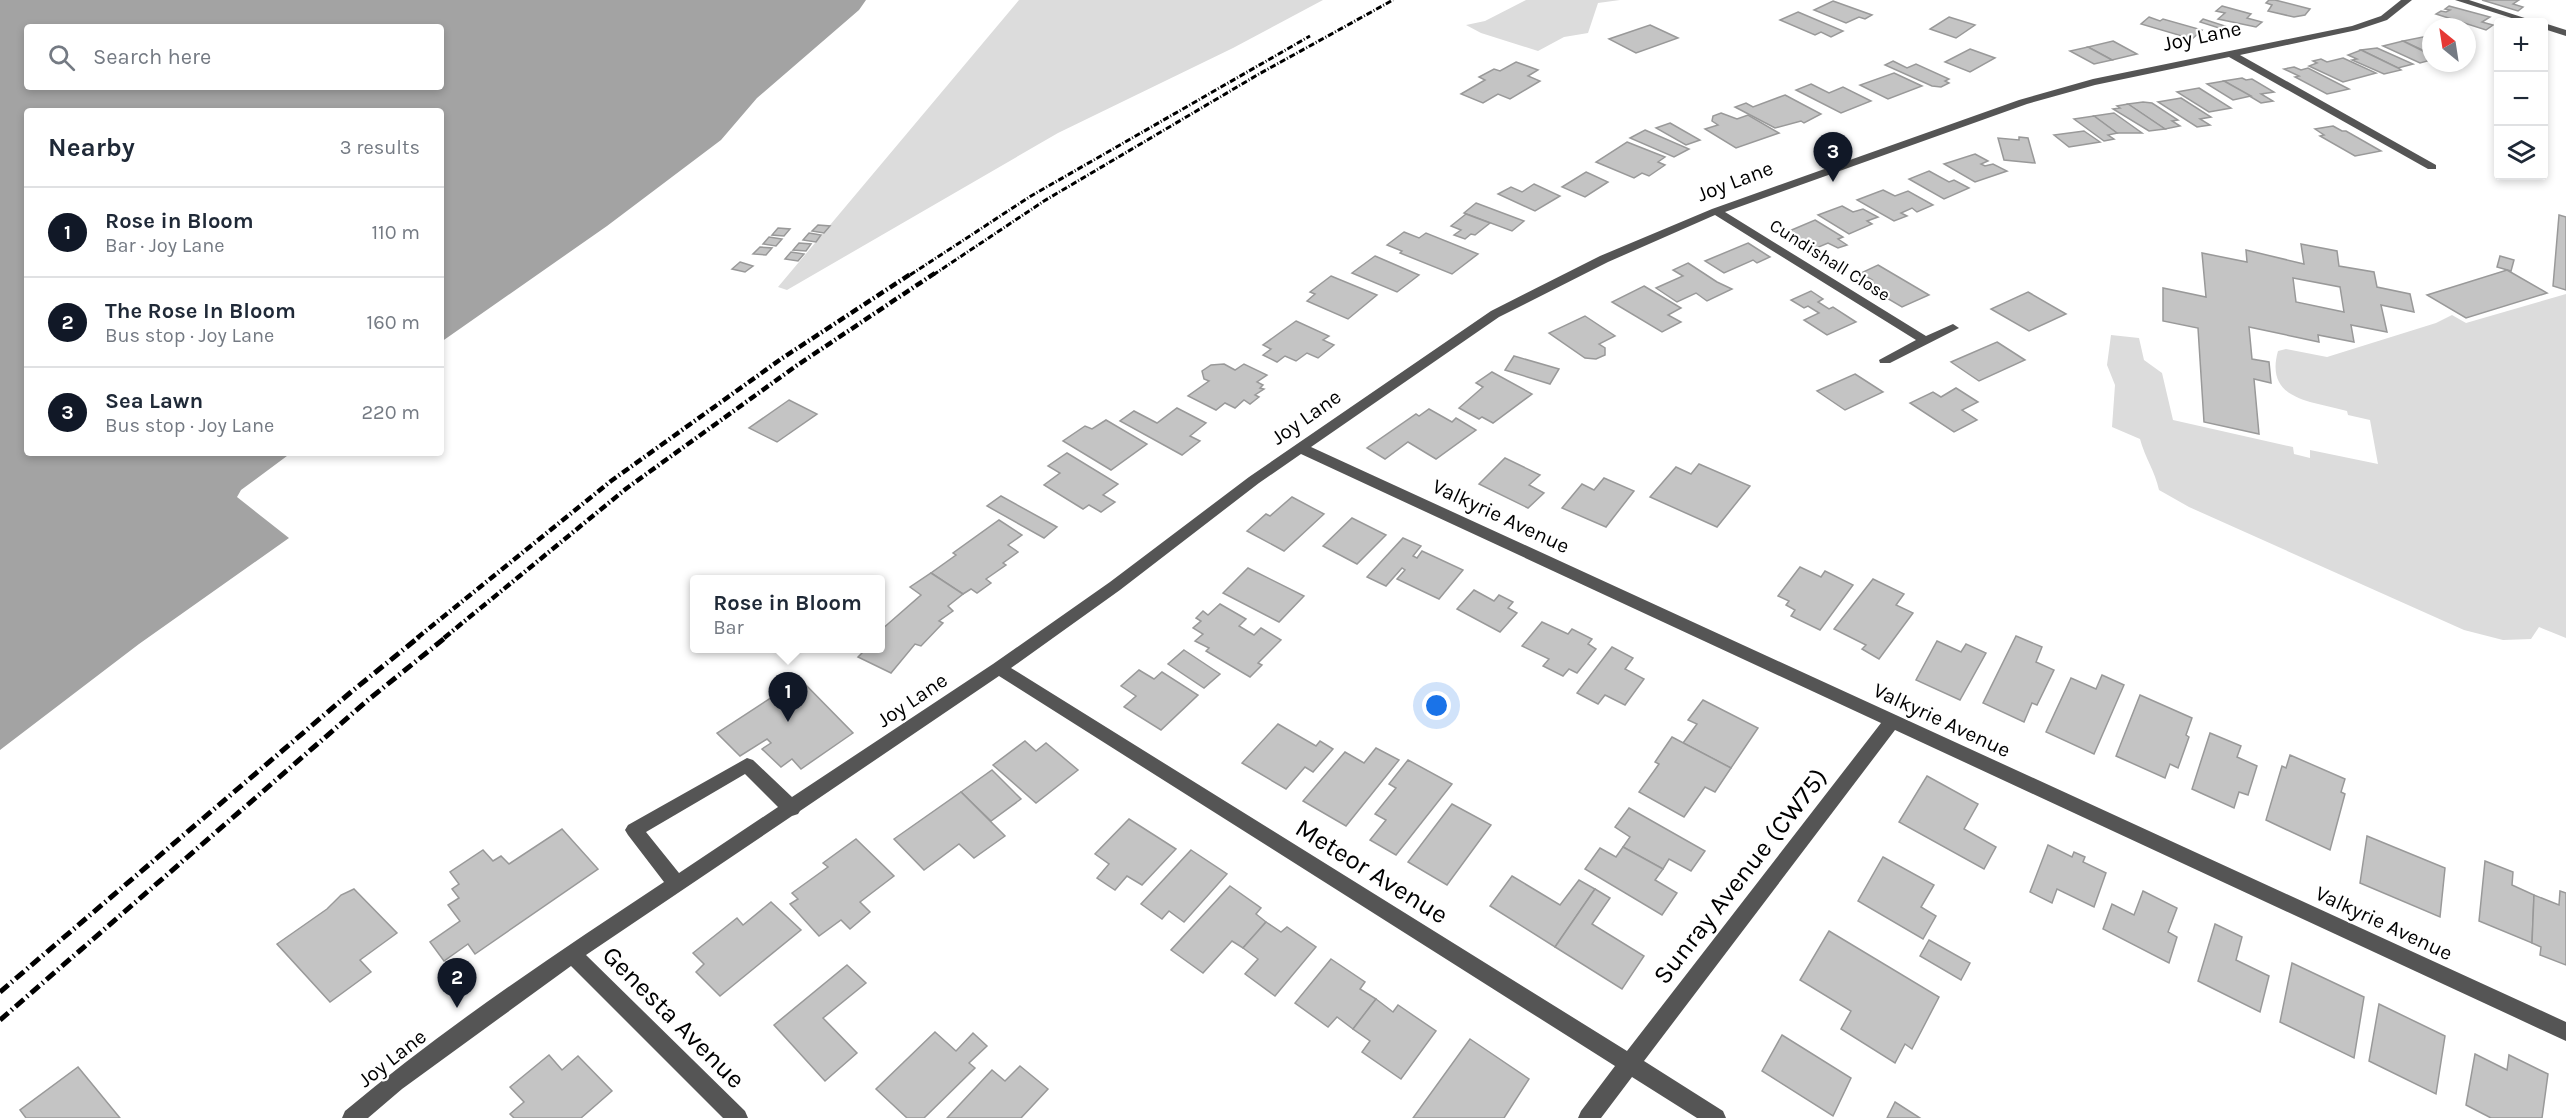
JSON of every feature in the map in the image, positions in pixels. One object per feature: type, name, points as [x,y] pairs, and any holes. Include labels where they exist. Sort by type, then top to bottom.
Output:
[{"type":"street","name":"Joy Lane","points":[[352,1118],[395,1082],[572,954],[676,883],[792,809],[999,668],[1300,448],[1495,314],[1604,259],[1716,211],[2023,102],[2093,82],[2354,28],[2384,18],[2407,0]]},
{"type":"street","points":[[2460,0],[2519,18]]},
{"type":"street","points":[[2548,27],[2566,33]]},
{"type":"street","points":[[2230,53],[2432,167]]},
{"type":"street","name":"Cundishall Close","points":[[1716,211],[1926,341]]},
{"type":"street","points":[[1886,360],[1953,328]]},
{"type":"street","name":"Valkyrie Avenue","points":[[1300,448],[2566,1032]]},
{"type":"street","name":"Meteor Avenue","points":[[999,668],[1716,1118]]},
{"type":"street","name":"Sunray Avenue (CW75)","points":[[1588,1118],[1892,721]]},
{"type":"street","points":[[676,883],[634,830],[747,765],[792,809]]},
{"type":"street","name":"Genesta Avenue","points":[[572,954],[738,1118]]},
{"type":"shaded area","points":[[0,0],[866,0],[859,10],[757,98],[721,140],[607,226],[444,340],[444,108],[24,108],[24,456],[287,456],[241,490],[237,497],[289,538],[139,644],[0,750]]},
{"type":"shaded area","points":[[1019,0],[1323,0],[1233,48],[1058,133],[787,290],[778,287]]},
{"type":"shaded area","points":[[1526,0],[1620,0],[1598,3],[1588,33],[1564,37],[1538,51],[1481,33],[1466,25],[1485,21]]},
{"type":"shaded area","points":[[2566,294],[2566,638],[2539,627],[2531,639],[2503,640],[2464,630],[2189,507],[2159,490],[2140,439],[2112,427],[2115,385],[2107,365],[2111,335],[2139,338],[2144,360],[2162,373],[2173,420],[2293,447],[2294,454],[2310,458],[2310,450],[2378,464],[2370,420],[2348,415],[2347,411],[2294,396],[2278,380],[2276,368],[2278,351],[2286,349],[2327,357],[2436,323],[2452,315],[2466,323]]},
{"type":"building","points":[[2269,0],[2310,9],[2305,15],[2294,17],[2268,11],[2272,5],[2266,3]]},
{"type":"building","points":[[2482,0],[2519,0],[2513,4],[2523,7],[2518,11]]},
{"type":"building","points":[[1833,1],[1872,15],[1865,19],[1859,17],[1846,23],[1814,10]]},
{"type":"building","points":[[2222,6],[2251,14],[2247,18],[2262,22],[2256,27],[2218,19],[2225,13],[2216,11]]},
{"type":"building","points":[[2449,6],[2490,17],[2482,22],[2493,25],[2486,30],[2476,27],[2476,18],[2448,18],[2436,14],[2450,10],[2445,9]]},
{"type":"building","points":[[1798,12],[1843,31],[1831,37],[1821,32],[1815,35],[1780,20]]},
{"type":"building","points":[[1949,17],[1975,25],[1956,38],[1930,29]]},
{"type":"building","points":[[2149,17],[2202,30],[2192,39],[2141,24]]},
{"type":"building","points":[[2203,19],[2225,26],[2222,29],[2200,22]]},
{"type":"building","points":[[1650,25],[1678,38],[1636,53],[1609,39]]},
{"type":"building","points":[[2422,37],[2422,50],[2403,41]]},
{"type":"building","points":[[2113,41],[2137,54],[2112,60],[2088,47]]},
{"type":"building","points":[[2403,41],[2422,50],[2422,62],[2420,63],[2383,46]]},
{"type":"building","points":[[2088,47],[2112,60],[2094,64],[2070,51]]},
{"type":"building","points":[[2377,48],[2413,64],[2398,68],[2361,50]]},
{"type":"building","points":[[1970,49],[1995,58],[1970,72],[1945,62]]},
{"type":"building","points":[[2361,50],[2401,70],[2384,74],[2352,60],[2357,59],[2348,55]]},
{"type":"building","points":[[2343,58],[2376,73],[2343,82],[2309,66],[2317,63],[2313,61],[2321,59],[2327,62]]},
{"type":"building","points":[[1893,61],[1907,68],[1916,64],[1949,79],[1945,81],[1949,83],[1941,87],[1932,86],[1885,65]]},
{"type":"building","points":[[1516,62],[1538,70],[1528,76],[1540,81],[1510,99],[1498,94],[1483,103],[1461,94],[1485,80],[1479,77],[1494,69],[1500,71]]},
{"type":"building","points":[[2294,67],[2301,70],[2308,68],[2349,89],[2327,94],[2284,69]]},
{"type":"building","points":[[1894,73],[1922,86],[1888,99],[1860,85]]},
{"type":"building","points":[[2252,79],[2274,92],[2261,94],[2273,101],[2261,103],[2224,81]]},
{"type":"building","points":[[2224,81],[2251,96],[2233,100],[2207,84]]},
{"type":"building","points":[[1811,84],[1829,93],[1843,87],[1871,101],[1841,113],[1796,90]]},
{"type":"building","points":[[2199,88],[2231,108],[2209,112],[2177,92]]},
{"type":"building","points":[[1785,95],[1821,114],[1804,123],[1801,121],[1775,128],[1735,107],[1746,103],[1753,107]]},
{"type":"building","points":[[2181,98],[2211,117],[2200,119],[2210,125],[2197,127],[2158,102]]},
{"type":"building","points":[[2152,103],[2178,120],[2172,121],[2180,126],[2165,129],[2128,104]]},
{"type":"building","points":[[2128,104],[2165,129],[2149,131],[2113,109]]},
{"type":"building","points":[[1721,113],[1737,119],[1748,115],[1779,133],[1736,148],[1705,129],[1718,125],[1712,121],[1713,116]]},
{"type":"building","points":[[2114,113],[2142,133],[2117,133],[2094,116]]},
{"type":"building","points":[[2094,116],[2117,133],[2108,135],[2114,139],[2104,141],[2074,119]]},
{"type":"building","points":[[1670,123],[1700,140],[1686,145],[1656,128]]},
{"type":"building","points":[[2333,126],[2381,151],[2355,156],[2320,136],[2324,135],[2315,129]]},
{"type":"building","points":[[1645,130],[1689,149],[1674,157],[1630,138]]},
{"type":"building","points":[[2084,131],[2100,142],[2069,147],[2054,135]]},
{"type":"building","points":[[2019,137],[2028,138],[2035,163],[2004,160],[1998,138],[2019,140]]},
{"type":"building","points":[[1627,142],[1665,157],[1658,162],[1665,165],[1649,176],[1642,173],[1634,178],[1596,162]]},
{"type":"building","points":[[1975,154],[1988,161],[1981,164],[1985,166],[1993,164],[2007,171],[1975,182],[1944,164]]},
{"type":"building","points":[[1929,171],[1949,182],[1954,180],[1969,188],[1944,199],[1909,179]]},
{"type":"building","points":[[1586,172],[1608,182],[1585,197],[1562,187]]},
{"type":"building","points":[[1534,184],[1560,196],[1535,211],[1498,194],[1511,187],[1522,192]]},
{"type":"building","points":[[1883,190],[1895,196],[1908,191],[1933,205],[1917,212],[1912,208],[1901,213],[1907,216],[1894,221],[1857,200]]},
{"type":"building","points":[[1476,203],[1524,221],[1512,231],[1464,213]]},
{"type":"building","points":[[1842,206],[1853,212],[1863,209],[1878,217],[1867,221],[1872,224],[1849,234],[1818,215]]},
{"type":"building","points":[[1466,214],[1490,223],[1475,235],[1471,234],[1465,239],[1454,235],[1461,230],[1451,226]]},
{"type":"building","points":[[2559,215],[2566,217],[2566,290],[2553,286]]},
{"type":"building","points":[[1815,220],[1843,237],[1838,239],[1847,245],[1838,248],[1828,243],[1814,249],[1787,232]]},
{"type":"building","points":[[818,225],[830,226],[824,233],[812,231]]},
{"type":"building","points":[[778,228],[790,229],[784,236],[772,235]]},
{"type":"building","points":[[1404,232],[1419,238],[1426,233],[1478,254],[1452,274],[1400,253],[1402,251],[1387,245]]},
{"type":"building","points":[[809,233],[821,235],[816,242],[803,240]]},
{"type":"building","points":[[769,237],[782,239],[776,246],[763,244]]},
{"type":"building","points":[[799,243],[811,244],[806,251],[793,250]]},
{"type":"building","points":[[1748,243],[1770,257],[1757,263],[1753,260],[1724,273],[1705,261]]},
{"type":"building","points":[[2301,244],[2337,251],[2339,266],[2374,272],[2377,287],[2410,294],[2414,312],[2381,305],[2387,332],[2351,325],[2354,342],[2318,335],[2319,342],[2249,327],[2252,359],[2269,362],[2271,383],[2254,379],[2259,434],[2204,422],[2198,328],[2163,321],[2163,288],[2206,297],[2202,253],[2247,262],[2246,250],[2304,264]],"holes":[[[2293,278],[2340,287],[2344,312],[2296,302]]]},
{"type":"building","points":[[760,247],[772,248],[766,255],[753,254]]},
{"type":"building","points":[[791,252],[804,254],[798,261],[785,259]]},
{"type":"building","points":[[1375,256],[1419,275],[1397,292],[1352,273]]},
{"type":"building","points":[[2500,256],[2514,260],[2511,271],[2497,267]]},
{"type":"building","points":[[740,262],[753,266],[745,272],[732,269]]},
{"type":"building","points":[[1688,263],[1732,289],[1707,301],[1696,293],[1677,302],[1656,288],[1683,276],[1673,270]]},
{"type":"building","points":[[1878,265],[1929,295],[1902,307],[1863,284],[1872,280],[1861,273]]},
{"type":"building","points":[[2507,270],[2547,293],[2466,318],[2427,295]]},
{"type":"building","points":[[1331,276],[1377,295],[1348,319],[1307,301],[1315,294],[1310,292]]},
{"type":"building","points":[[1644,286],[1681,308],[1668,315],[1681,322],[1662,332],[1612,302]]},
{"type":"building","points":[[1811,291],[1823,299],[1818,302],[1829,309],[1833,307],[1856,322],[1827,335],[1804,320],[1819,313],[1791,300]]},
{"type":"building","points":[[2028,292],[2066,314],[2029,331],[1991,309]]},
{"type":"building","points":[[1585,316],[1615,336],[1599,344],[1605,348],[1605,355],[1596,359],[1585,358],[1549,333]]},
{"type":"building","points":[[1296,321],[1329,336],[1323,340],[1334,345],[1318,358],[1307,353],[1296,361],[1285,356],[1277,362],[1263,355],[1271,349],[1263,345]]},
{"type":"building","points":[[1997,342],[2025,360],[1979,381],[1951,362]]},
{"type":"building","points":[[1514,356],[1559,369],[1550,384],[1505,370]]},
{"type":"building","points":[[1224,364],[1235,370],[1244,364],[1267,375],[1257,382],[1263,385],[1260,388],[1264,389],[1255,395],[1259,397],[1250,404],[1244,400],[1235,408],[1225,403],[1216,410],[1188,396],[1209,381],[1204,379],[1202,371],[1211,365]]},
{"type":"building","points":[[1492,372],[1532,394],[1493,423],[1482,417],[1479,419],[1459,408],[1483,387],[1476,383]]},
{"type":"building","points":[[1855,374],[1883,392],[1845,410],[1817,391]]},
{"type":"building","points":[[1956,388],[1978,402],[1962,410],[1977,420],[1954,432],[1910,403],[1933,392],[1941,397]]},
{"type":"building","points":[[789,400],[817,414],[777,442],[749,428]]},
{"type":"building","points":[[1177,408],[1206,423],[1190,436],[1200,441],[1182,455],[1120,421],[1134,411],[1157,423]]},
{"type":"building","points":[[1429,409],[1452,422],[1456,418],[1476,430],[1436,459],[1408,442],[1385,459],[1367,448],[1416,414],[1419,416]]},
{"type":"building","points":[[1106,420],[1147,444],[1111,470],[1063,441],[1085,426],[1092,429]]},
{"type":"building","points":[[1067,453],[1118,484],[1103,495],[1115,502],[1101,512],[1089,505],[1083,509],[1044,485],[1060,473],[1048,466]]},
{"type":"building","points":[[1505,458],[1540,475],[1529,485],[1544,493],[1528,508],[1479,484]]},
{"type":"building","points":[[1699,464],[1750,486],[1717,527],[1650,497],[1676,467],[1691,474]]},
{"type":"building","points":[[1604,478],[1634,491],[1606,527],[1562,508],[1582,484],[1594,490]]},
{"type":"building","points":[[1001,496],[1057,527],[1044,538],[987,506]]},
{"type":"building","points":[[1292,497],[1324,514],[1284,551],[1247,531],[1266,514],[1270,516]]},
{"type":"building","points":[[1352,518],[1386,535],[1357,564],[1323,546]]},
{"type":"building","points":[[999,520],[1022,535],[1008,545],[1018,552],[1003,563],[1006,565],[986,579],[991,583],[977,593],[971,589],[963,594],[931,573],[956,555],[953,553]]},
{"type":"building","points":[[1403,538],[1421,546],[1413,556],[1417,558],[1422,551],[1463,570],[1439,599],[1397,579],[1405,570],[1402,568],[1386,586],[1367,577]]},
{"type":"building","points":[[1800,567],[1821,577],[1825,571],[1853,585],[1820,630],[1791,616],[1795,610],[1786,605],[1789,601],[1778,596]]},
{"type":"building","points":[[1248,568],[1304,596],[1279,622],[1223,593]]},
{"type":"building","points":[[931,573],[963,594],[948,606],[953,611],[939,621],[943,623],[921,646],[915,644],[891,673],[858,657],[862,653],[885,653],[885,626],[921,595],[910,587]]},
{"type":"building","points":[[1873,579],[1904,594],[1896,605],[1913,613],[1879,659],[1862,649],[1866,645],[1834,629]]},
{"type":"building","points":[[1474,590],[1494,601],[1499,595],[1513,602],[1508,608],[1517,613],[1500,632],[1457,609]]},
{"type":"building","points":[[1220,604],[1246,619],[1239,626],[1254,635],[1261,628],[1281,640],[1258,663],[1262,665],[1250,677],[1206,651],[1209,648],[1195,641],[1203,634],[1193,628],[1201,621],[1196,618],[1203,611],[1208,615]]},
{"type":"building","points":[[1542,622],[1568,634],[1572,629],[1592,639],[1588,644],[1596,649],[1577,673],[1569,669],[1563,676],[1543,666],[1549,659],[1522,646]]},
{"type":"building","points":[[2016,636],[2042,647],[2036,662],[2054,670],[2037,705],[2032,703],[2024,722],[1983,703]]},
{"type":"building","points":[[1937,641],[1961,652],[1966,644],[1986,653],[1960,700],[1916,680]]},
{"type":"building","points":[[1612,647],[1633,658],[1625,669],[1644,679],[1625,705],[1605,695],[1598,704],[1577,693]]},
{"type":"building","points":[[1184,650],[1220,674],[1204,688],[1168,664]]},
{"type":"building","points":[[1139,670],[1154,679],[1162,672],[1198,695],[1161,730],[1124,707],[1136,696],[1121,686]]},
{"type":"building","points":[[2102,675],[2124,685],[2094,754],[2046,732],[2071,678],[2096,689]]},
{"type":"building","points":[[800,679],[853,733],[801,769],[792,759],[781,767],[762,749],[771,743],[767,739],[740,756],[717,733]]},
{"type":"building","points":[[2140,695],[2192,718],[2186,735],[2189,737],[2178,768],[2170,764],[2165,778],[2116,756]]},
{"type":"building","points":[[1703,700],[1758,728],[1731,768],[1683,743],[1697,724],[1688,720]]},
{"type":"building","points":[[1278,724],[1316,746],[1320,741],[1333,749],[1313,772],[1305,767],[1286,789],[1242,763]]},
{"type":"building","points":[[2210,733],[2241,746],[2237,757],[2257,766],[2248,795],[2239,792],[2234,808],[2192,789]]},
{"type":"building","points":[[1672,737],[1731,768],[1715,792],[1705,787],[1684,817],[1639,792],[1659,764],[1655,762]]},
{"type":"building","points":[[1025,741],[1036,751],[1046,743],[1078,770],[1036,803],[993,765]]},
{"type":"building","points":[[1376,748],[1399,760],[1346,826],[1303,801],[1345,752],[1364,763]]},
{"type":"building","points":[[2290,755],[2345,779],[2341,792],[2345,794],[2330,850],[2266,820],[2282,766],[2286,768]]},
{"type":"building","points":[[1408,760],[1452,784],[1396,855],[1370,840],[1386,820],[1375,814],[1396,788],[1389,784]]},
{"type":"building","points":[[992,770],[1021,799],[991,821],[961,792]]},
{"type":"building","points":[[1927,776],[1978,804],[1964,829],[1996,847],[1984,869],[1899,822]]},
{"type":"building","points":[[961,792],[1005,836],[974,858],[959,844],[924,870],[894,839]]},
{"type":"building","points":[[1452,804],[1491,825],[1447,885],[1408,862]]},
{"type":"building","points":[[1629,808],[1705,851],[1691,871],[1669,859],[1663,869],[1623,847],[1630,837],[1615,827]]},
{"type":"building","points":[[1129,819],[1176,849],[1142,885],[1127,876],[1115,890],[1097,878],[1109,864],[1095,854]]},
{"type":"building","points":[[562,829],[598,869],[475,954],[468,944],[444,961],[430,942],[460,921],[448,905],[459,898],[452,889],[459,884],[450,872],[483,850],[493,861],[501,856],[509,864]]},
{"type":"building","points":[[2367,836],[2445,868],[2440,917],[2360,883]]},
{"type":"building","points":[[856,839],[894,876],[860,902],[870,912],[850,929],[841,920],[819,936],[790,904],[798,899],[792,893],[828,867],[823,863]]},
{"type":"building","points":[[2048,845],[2072,857],[2074,852],[2085,857],[2083,862],[2106,873],[2094,907],[2057,889],[2052,903],[2030,892]]},
{"type":"building","points":[[1623,847],[1663,869],[1655,880],[1677,893],[1662,915],[1585,869],[1600,848],[1616,857]]},
{"type":"building","points":[[1191,850],[1227,874],[1184,922],[1169,911],[1162,919],[1141,904]]},
{"type":"building","points":[[1883,857],[1934,885],[1921,907],[1936,916],[1923,939],[1858,901]]},
{"type":"building","points":[[2485,861],[2513,872],[2512,885],[2534,895],[2532,943],[2479,921]]},
{"type":"building","points":[[1512,876],[1560,905],[1579,880],[1595,889],[1555,947],[1490,906]]},
{"type":"building","points":[[1230,886],[1261,908],[1256,914],[1266,922],[1243,948],[1232,941],[1203,973],[1171,950]]},
{"type":"building","points":[[354,889],[397,933],[360,960],[371,972],[330,1002],[277,944],[327,909],[341,895]]},
{"type":"building","points":[[1595,889],[1610,898],[1592,924],[1644,956],[1622,989],[1555,947]]},
{"type":"building","points":[[2143,891],[2177,908],[2168,932],[2177,937],[2169,963],[2103,929],[2112,904],[2134,915]]},
{"type":"building","points":[[2560,891],[2566,893],[2566,965],[2540,955],[2541,947],[2532,943],[2534,895],[2559,905]]},
{"type":"building","points":[[771,902],[801,930],[720,996],[696,972],[704,964],[693,953],[737,918],[743,925]]},
{"type":"building","points":[[1266,922],[1281,932],[1287,927],[1316,947],[1275,996],[1245,974],[1258,959],[1243,948]]},
{"type":"building","points":[[2215,924],[2242,937],[2236,960],[2269,976],[2260,1012],[2198,981]]},
{"type":"building","points":[[1829,931],[1939,997],[1912,1049],[1905,1044],[1895,1063],[1841,1029],[1851,1011],[1800,980]]},
{"type":"building","points":[[1929,940],[1970,963],[1961,980],[1920,956]]},
{"type":"building","points":[[1331,959],[1365,982],[1360,989],[1376,999],[1353,1029],[1337,1017],[1328,1027],[1295,1003]]},
{"type":"building","points":[[2292,963],[2364,997],[2354,1058],[2280,1022]]},
{"type":"building","points":[[847,965],[866,983],[823,1018],[857,1053],[825,1081],[774,1025]]},
{"type":"building","points":[[1376,999],[1393,1012],[1398,1005],[1436,1031],[1401,1079],[1362,1052],[1370,1041],[1353,1029]]},
{"type":"building","points":[[2379,1004],[2445,1036],[2436,1094],[2369,1061]]},
{"type":"building","points":[[935,1032],[956,1051],[973,1033],[987,1046],[969,1063],[975,1068],[924,1118],[907,1118],[876,1089]]},
{"type":"building","points":[[1782,1035],[1851,1078],[1833,1116],[1762,1071]]},
{"type":"building","points":[[1470,1039],[1529,1079],[1504,1118],[1413,1118]]},
{"type":"building","points":[[2475,1054],[2507,1070],[2509,1055],[2548,1074],[2542,1118],[2491,1118],[2466,1105]]},
{"type":"building","points":[[549,1055],[562,1070],[578,1056],[612,1091],[581,1118],[514,1118],[510,1114],[524,1102],[510,1087]]},
{"type":"building","points":[[1020,1066],[1048,1089],[1021,1118],[947,1118],[992,1070],[1005,1081]]},
{"type":"building","points":[[78,1067],[120,1118],[26,1118],[20,1110]]},
{"type":"building","points":[[1895,1102],[1920,1118],[1887,1118]]},
{"type":"railway","points":[[933,275],[1044,201],[1259,74],[1393,0]]},
{"type":"railway","points":[[910,275],[1031,196],[1310,36]]},
{"type":"railway","points":[[417,638],[611,481],[781,359],[912,273]]},
{"type":"railway","points":[[444,638],[627,488],[796,366],[935,273]]},
{"type":"railway","points":[[0,992],[351,692],[419,637]]},
{"type":"railway","points":[[0,1020],[368,700],[446,637]]},
{"type":"place","name":"Sea Lawn","points":[[1833,182]]},
{"type":"place","name":"Rose in Bloom","points":[[788,722]]},
{"type":"place","name":"The Rose In Bloom","points":[[457,1008]]}]
